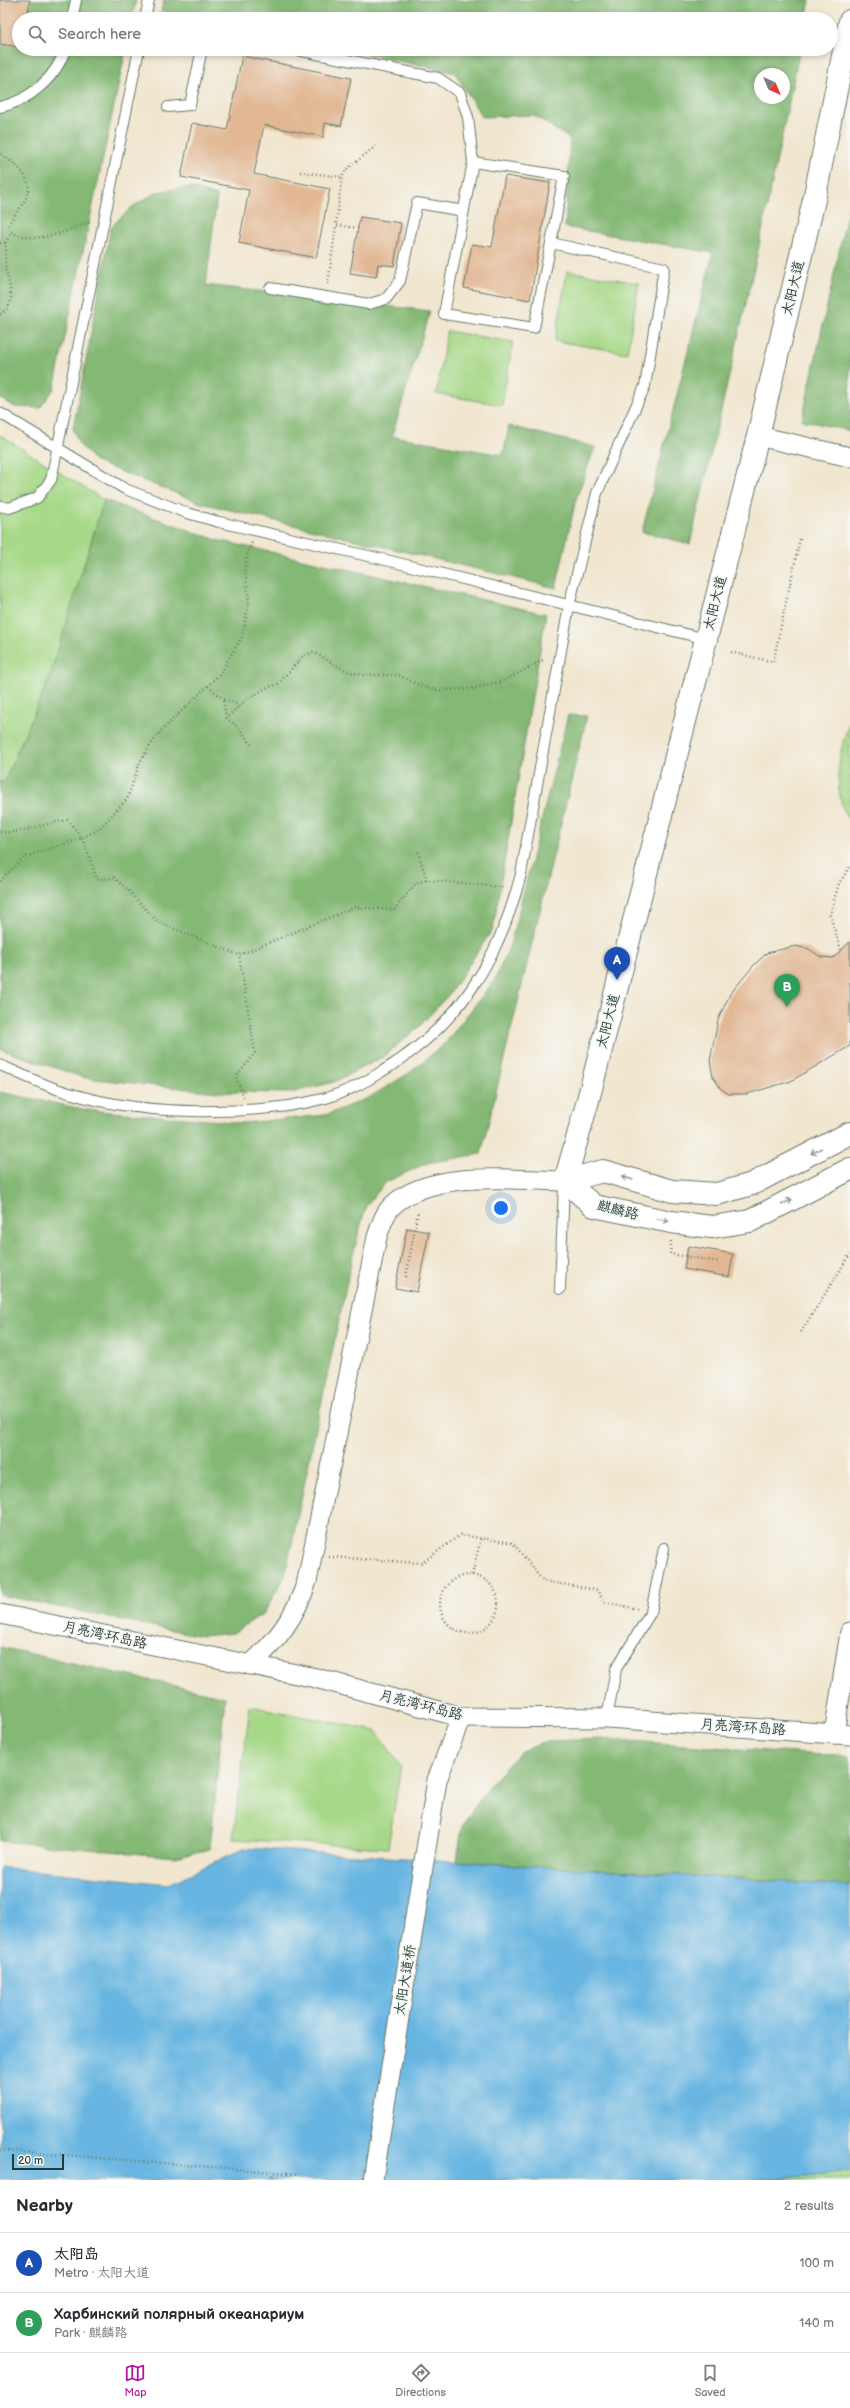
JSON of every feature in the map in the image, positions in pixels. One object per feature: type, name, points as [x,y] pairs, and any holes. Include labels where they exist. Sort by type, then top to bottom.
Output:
[{"type":"main road","name":"太阳大道","points":[[565,1181],[589,1097],[758,436],[814,200],[850,21]]},
{"type":"main road","points":[[565,1181],[603,1171],[672,1190],[696,1194],[717,1194],[752,1184],[850,1133]]},
{"type":"main road","name":"麒麟路","points":[[565,1181],[594,1206],[671,1222],[712,1227],[750,1221],[850,1169]]},
{"type":"street","points":[[758,436],[850,457]]},
{"type":"street","points":[[250,1665],[269,1648],[293,1615],[302,1597],[312,1556],[377,1237],[384,1218],[392,1206],[407,1194],[422,1187],[478,1180],[565,1181]]},
{"type":"street","name":"月亮湾·环岛路","points":[[0,1614],[316,1678],[461,1717],[608,1718],[842,1734]]},
{"type":"street","points":[[842,1734],[850,1632]]},
{"type":"street","name":"太阳大道·桥","points":[[373,2180],[438,1780],[461,1717]]},
{"type":"lane","points":[[73,12],[76,0]]},
{"type":"lane","points":[[146,12],[149,0]]},
{"type":"lane","points":[[0,107],[8,106],[39,88],[62,61],[63,56]]},
{"type":"lane","points":[[0,506],[9,508],[37,498],[51,480],[138,56]]},
{"type":"lane","points":[[168,108],[190,105],[200,56]]},
{"type":"lane","points":[[327,56],[438,78],[460,93],[468,117],[473,162],[444,314],[534,328],[564,176],[473,162]]},
{"type":"lane","points":[[270,288],[369,304],[386,299],[400,280],[417,203],[464,212]]},
{"type":"lane","points":[[0,1065],[46,1085],[103,1100],[168,1110],[250,1111],[302,1104],[353,1088],[417,1049],[437,1031],[454,1012],[481,974],[504,932],[518,888],[570,606],[597,492],[645,386],[664,268],[551,243]]},
{"type":"lane","points":[[0,413],[125,489],[219,522],[386,560],[706,639]]},
{"type":"lane","points":[[560,1289],[565,1181]]},
{"type":"lane","points":[[608,1718],[616,1669],[651,1612],[664,1548]]},
{"type":"path","points":[[326,297],[342,177],[347,169],[377,145]]},
{"type":"path","points":[[0,154],[21,168],[26,182],[27,197],[9,224],[12,233],[26,239],[43,238],[104,216]]},
{"type":"path","points":[[300,172],[342,177]]},
{"type":"path","points":[[336,225],[358,228]]},
{"type":"path","points":[[0,314],[5,311],[10,301],[11,287],[5,261],[7,252],[5,243],[12,233]]},
{"type":"path","points":[[0,242],[5,243]]},
{"type":"path","points":[[0,881],[25,857],[82,838],[99,829],[127,799],[140,762],[160,730],[219,675],[242,637],[249,601],[245,570],[247,555],[257,531]]},
{"type":"path","points":[[731,652],[773,662],[800,539]]},
{"type":"path","points":[[226,718],[240,705],[266,688],[278,684],[303,656],[313,652],[345,670],[361,675],[398,675],[426,688],[437,690],[473,689],[505,680],[546,659],[560,659]]},
{"type":"path","points":[[208,686],[223,699],[240,705]]},
{"type":"path","points":[[223,699],[226,718],[238,727],[253,747]]},
{"type":"path","points":[[0,832],[12,833],[48,822],[66,820],[76,827],[82,838],[97,879],[114,878],[125,887],[158,922],[239,955],[355,907],[394,910],[416,883],[426,880],[518,888]]},
{"type":"path","points":[[418,852],[426,880]]},
{"type":"path","points":[[841,950],[830,915],[839,883],[850,867]]},
{"type":"path","points":[[239,955],[255,1053],[236,1077],[250,1111]]},
{"type":"path","points":[[406,1277],[422,1187]]},
{"type":"path","points":[[671,1222],[670,1254],[720,1262]]},
{"type":"path","points":[[800,1332],[850,1254]]},
{"type":"path","points":[[312,1556],[422,1563],[460,1535],[513,1543],[543,1581],[597,1590],[604,1602],[651,1612]]},
{"type":"path","points":[[472,1575],[481,1538]]},
{"type":"path","points":[[472,1575],[482,1578],[495,1592],[497,1611],[494,1620],[487,1627],[478,1632],[469,1634],[450,1627],[440,1612],[440,1602],[447,1585],[463,1576],[472,1575]]},
{"type":"path","points":[[0,2150],[298,2174]]},
{"type":"path","points":[[272,2172],[272,2180]]},
{"type":"green space","points":[[0,0],[136,0],[133,12],[12,12],[12,56],[125,56],[54,389],[40,408],[15,407],[0,398]]},
{"type":"green space","points":[[164,0],[810,0],[807,12],[161,11]]},
{"type":"green space","points":[[375,56],[799,56],[790,97],[790,68],[754,68],[754,104],[789,104],[756,260],[690,544],[642,532],[713,253],[565,227],[570,139],[534,115],[482,117],[455,73]]},
{"type":"green space","points":[[189,187],[217,196],[206,285],[430,311],[392,436],[503,455],[509,426],[595,447],[576,499],[556,588],[201,503],[96,462],[79,444],[73,429],[111,227],[132,207],[157,192]]},
{"type":"green space","points":[[850,201],[850,431],[802,420]]},
{"type":"green space","points":[[567,271],[639,283],[627,353],[555,341]]},
{"type":"green space","points":[[447,331],[513,342],[502,405],[436,394]]},
{"type":"green space","points":[[0,435],[104,500],[49,679],[4,782],[0,782]]},
{"type":"green space","points":[[104,500],[217,540],[546,614],[493,929],[450,993],[419,1027],[383,1057],[334,1082],[291,1093],[217,1092],[85,1078],[0,1049],[0,782],[4,782],[49,679]]},
{"type":"green space","points":[[568,715],[587,716],[481,1154],[427,1163],[386,1182],[366,1206],[352,1258],[285,1576],[264,1613],[233,1633],[201,1636],[0,1595],[0,1092],[87,1110],[244,1123],[326,1115],[368,1098],[411,1072],[446,1042],[494,981],[510,946]]},
{"type":"green space","points":[[850,721],[850,822],[840,799],[838,772],[842,746]]},
{"type":"green space","points":[[0,1647],[225,1697],[210,1849],[174,1857],[0,1841]]},
{"type":"green space","points":[[250,1706],[376,1731],[401,1766],[388,1848],[233,1839]]},
{"type":"green space","points":[[602,1739],[850,1757],[850,1886],[457,1861],[462,1826],[490,1784],[521,1751],[549,1741]]},
{"type":"green space","points":[[850,2171],[850,2180],[768,2180]]},
{"type":"water","points":[[244,1848],[850,1886],[850,2171],[768,2180],[0,2180],[0,1867],[169,1884]]},
{"type":"building","points":[[0,0],[30,0],[28,12],[12,12],[12,46],[0,44]]},
{"type":"building","points":[[242,56],[351,78],[341,126],[325,123],[323,137],[264,125],[254,174],[330,189],[316,258],[239,243],[249,190],[181,177],[192,123],[227,130]]},
{"type":"building","points":[[505,176],[550,183],[530,300],[464,288],[472,244],[492,247]]},
{"type":"building","points":[[360,217],[401,223],[394,266],[378,264],[376,277],[350,273]]},
{"type":"building","points":[[850,942],[850,1046],[791,1081],[747,1094],[729,1094],[721,1089],[713,1077],[710,1061],[718,1020],[730,994],[754,965],[767,953],[795,946],[809,949],[821,957],[833,958]]},
{"type":"building","points":[[407,1228],[429,1232],[417,1292],[395,1288]]},
{"type":"building","points":[[688,1246],[733,1254],[729,1277],[684,1269]]},
{"type":"place","name":"太阳岛","points":[[617,980]]},
{"type":"place","name":"Харбинский полярный океанариум","points":[[787,1007]]}]
